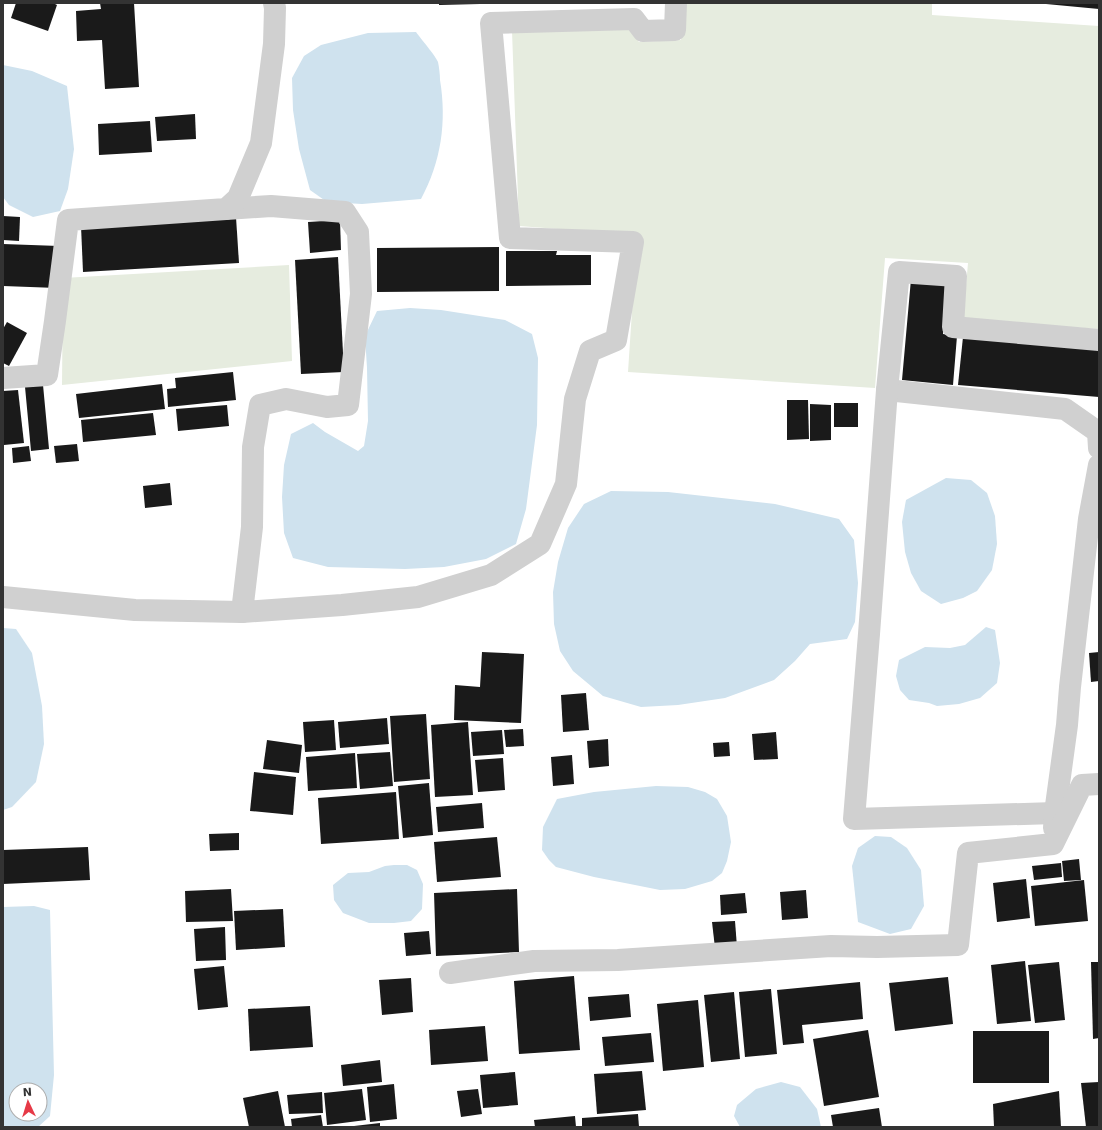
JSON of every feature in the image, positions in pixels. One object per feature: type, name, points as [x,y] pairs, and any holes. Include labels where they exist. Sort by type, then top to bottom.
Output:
[{"type":"street","points":[[226,209],[238,198],[261,144],[274,44],[274,3]]},
{"type":"street","points":[[3,597],[135,610],[242,612],[342,605],[418,597],[491,575],[540,544],[566,484],[575,399],[590,351],[616,340],[633,242],[510,238],[491,22],[634,19],[643,31],[675,30],[676,3]]},
{"type":"street","points":[[3,378],[47,375],[68,220],[271,206],[345,212],[358,232],[361,294],[348,405],[327,407],[286,399],[260,404],[253,446],[252,527],[242,612]]},
{"type":"street","points":[[1055,813],[854,819],[887,390],[899,272],[956,276],[953,327],[1099,340]]},
{"type":"street","points":[[887,390],[1065,410],[1099,437]]},
{"type":"street","points":[[1053,844],[1055,813],[1067,725],[1089,519],[1099,465]]},
{"type":"street","points":[[1053,844],[1082,785],[1099,784]]},
{"type":"street","points":[[450,973],[534,961],[618,960],[831,946],[877,947],[958,945],[968,853],[1053,844]]},
{"type":"shaded area","points":[[684,3],[932,3],[932,15],[1099,26],[1099,329],[963,320],[968,263],[885,258],[875,388],[628,372],[637,235],[519,226],[512,31],[629,26],[639,42],[681,40]]},
{"type":"shaded area","points":[[289,265],[292,361],[62,385],[63,278]]},
{"type":"water","points":[[416,32],[438,62],[443,111],[441,141],[438,156],[428,185],[421,199],[362,204],[327,202],[310,190],[299,149],[293,110],[292,78],[304,56],[321,45],[368,33]]},
{"type":"water","points":[[3,65],[32,71],[67,86],[74,149],[68,189],[60,211],[33,217],[9,205],[3,197]]},
{"type":"water","points":[[410,308],[441,310],[505,320],[532,334],[538,358],[537,425],[526,509],[516,544],[486,559],[444,567],[405,569],[328,567],[293,558],[284,533],[282,497],[284,465],[291,434],[313,423],[325,432],[358,451],[364,446],[368,421],[365,336],[377,311]]},
{"type":"water","points":[[946,478],[971,480],[987,493],[995,516],[997,544],[992,570],[977,591],[963,598],[941,604],[921,591],[911,573],[905,552],[902,522],[906,500]]},
{"type":"water","points":[[611,491],[668,492],[775,504],[839,519],[854,540],[858,583],[855,622],[847,639],[810,644],[795,661],[774,680],[725,698],[678,705],[641,707],[603,696],[573,671],[560,651],[554,624],[553,592],[558,562],[568,528],[584,504]]},
{"type":"water","points":[[986,627],[995,630],[1000,663],[997,683],[980,698],[959,704],[937,706],[929,703],[909,700],[900,690],[896,676],[899,660],[925,647],[950,648],[965,645]]},
{"type":"water","points":[[3,628],[16,629],[32,653],[42,706],[44,744],[36,782],[12,807],[3,810]]},
{"type":"water","points":[[656,786],[688,787],[705,792],[717,799],[727,816],[731,842],[727,861],[722,873],[712,881],[685,889],[660,890],[594,877],[556,867],[542,850],[543,827],[557,799],[594,792]]},
{"type":"water","points":[[875,836],[891,837],[907,848],[921,870],[924,906],[911,929],[890,934],[858,922],[852,866],[858,848]]},
{"type":"water","points":[[407,865],[417,870],[423,884],[422,909],[411,921],[369,923],[343,913],[334,900],[333,885],[348,873],[369,872],[385,866]]},
{"type":"water","points":[[34,906],[50,910],[54,1075],[50,1116],[48,1118],[48,1082],[8,1082],[8,1122],[43,1122],[38,1127],[3,1127],[3,907]]},
{"type":"water","points":[[781,1082],[800,1087],[817,1109],[821,1127],[740,1127],[734,1116],[737,1105],[756,1089]]},
{"type":"building","points":[[16,3],[53,3],[57,5],[48,31],[11,18]]},
{"type":"building","points":[[100,3],[134,3],[139,87],[105,89],[102,40],[77,41],[76,11],[101,9]]},
{"type":"building","points":[[439,3],[480,3],[480,4],[439,5]]},
{"type":"building","points":[[1099,3],[1099,9],[1046,4]]},
{"type":"building","points":[[195,114],[196,139],[157,141],[155,117]]},
{"type":"building","points":[[150,121],[152,152],[99,155],[98,124]]},
{"type":"building","points":[[3,216],[20,217],[19,241],[3,240]]},
{"type":"building","points":[[236,217],[239,263],[83,272],[81,226]]},
{"type":"building","points":[[340,220],[341,250],[310,253],[308,222]]},
{"type":"building","points":[[3,244],[59,246],[57,288],[3,286]]},
{"type":"building","points":[[499,247],[499,291],[377,292],[377,248]]},
{"type":"building","points":[[506,251],[557,251],[556,255],[591,255],[591,285],[506,286]]},
{"type":"building","points":[[338,257],[344,372],[301,374],[295,260]]},
{"type":"building","points":[[911,279],[947,282],[943,334],[957,336],[953,385],[902,380]]},
{"type":"building","points":[[7,322],[27,333],[9,366],[3,363],[3,329]]},
{"type":"building","points":[[963,337],[1099,349],[1099,397],[958,385]]},
{"type":"building","points":[[233,372],[236,400],[168,407],[167,389],[176,388],[175,378]]},
{"type":"building","points":[[162,384],[165,409],[79,418],[76,394]]},
{"type":"building","points":[[43,385],[49,449],[31,451],[25,387]]},
{"type":"building","points":[[18,390],[24,443],[4,445],[3,391]]},
{"type":"building","points":[[787,400],[808,400],[809,439],[787,440]]},
{"type":"building","points":[[834,403],[858,403],[858,427],[834,427]]},
{"type":"building","points":[[810,404],[831,405],[831,440],[810,441]]},
{"type":"building","points":[[227,405],[229,426],[178,431],[176,409]]},
{"type":"building","points":[[153,413],[156,435],[83,442],[81,420]]},
{"type":"building","points":[[77,444],[79,461],[56,463],[54,446]]},
{"type":"building","points":[[29,446],[31,461],[13,463],[12,448]]},
{"type":"building","points":[[170,483],[172,505],[145,508],[143,486]]},
{"type":"building","points":[[482,652],[524,654],[521,723],[454,720],[455,685],[480,687]]},
{"type":"building","points":[[1099,652],[1099,681],[1091,682],[1089,653]]},
{"type":"building","points":[[586,693],[589,730],[563,732],[561,695]]},
{"type":"building","points":[[426,714],[430,779],[394,782],[390,716]]},
{"type":"building","points":[[387,718],[389,744],[340,748],[338,722]]},
{"type":"building","points":[[334,720],[336,750],[305,752],[303,722]]},
{"type":"building","points":[[468,722],[473,795],[435,797],[431,725]]},
{"type":"building","points":[[523,729],[524,746],[506,747],[504,730]]},
{"type":"building","points":[[502,730],[504,754],[473,756],[471,732]]},
{"type":"building","points":[[776,732],[778,759],[754,760],[752,734]]},
{"type":"building","points":[[608,739],[609,766],[589,768],[587,741]]},
{"type":"building","points":[[267,740],[302,745],[299,773],[263,769]]},
{"type":"building","points":[[729,742],[730,756],[714,757],[713,743]]},
{"type":"building","points":[[390,752],[393,786],[360,789],[357,754]]},
{"type":"building","points":[[355,753],[357,788],[308,791],[306,757]]},
{"type":"building","points":[[572,755],[574,784],[553,786],[551,757]]},
{"type":"building","points":[[503,758],[505,790],[478,792],[475,760]]},
{"type":"building","points":[[254,772],[296,777],[293,815],[250,811]]},
{"type":"building","points":[[429,783],[433,835],[403,838],[398,786]]},
{"type":"building","points":[[396,792],[399,839],[321,844],[318,798]]},
{"type":"building","points":[[482,803],[484,828],[438,832],[436,807]]},
{"type":"building","points":[[239,833],[239,850],[210,851],[209,834]]},
{"type":"building","points":[[497,837],[501,877],[437,882],[434,842]]},
{"type":"building","points":[[88,847],[90,880],[3,884],[3,850]]},
{"type":"building","points":[[1079,859],[1081,880],[1064,881],[1062,861]]},
{"type":"building","points":[[1061,863],[1062,877],[1034,880],[1032,866]]},
{"type":"building","points":[[1026,879],[1030,918],[997,922],[993,883]]},
{"type":"building","points":[[1084,880],[1088,921],[1035,926],[1031,886]]},
{"type":"building","points":[[231,889],[233,921],[186,922],[185,891]]},
{"type":"building","points":[[517,889],[519,952],[436,956],[434,893]]},
{"type":"building","points":[[806,890],[808,918],[782,920],[780,892]]},
{"type":"building","points":[[745,893],[747,913],[721,915],[720,895]]},
{"type":"building","points":[[283,909],[285,947],[236,950],[234,911]]},
{"type":"building","points":[[735,921],[737,947],[715,948],[712,922]]},
{"type":"building","points":[[225,927],[226,960],[196,961],[194,929]]},
{"type":"building","points":[[429,931],[431,954],[406,956],[404,933]]},
{"type":"building","points":[[1025,961],[1031,1021],[997,1024],[991,965]]},
{"type":"building","points":[[1059,962],[1065,1020],[1035,1023],[1028,965]]},
{"type":"building","points":[[1091,962],[1099,962],[1099,1038],[1093,1039]]},
{"type":"building","points":[[224,966],[228,1007],[198,1010],[194,969]]},
{"type":"building","points":[[574,976],[580,1050],[519,1054],[514,981]]},
{"type":"building","points":[[948,977],[953,1024],[895,1031],[889,983]]},
{"type":"building","points":[[411,978],[413,1012],[382,1015],[379,980]]},
{"type":"building","points":[[860,982],[863,1019],[802,1025],[804,1043],[783,1045],[777,990]]},
{"type":"building","points":[[771,989],[777,1054],[745,1057],[739,992]]},
{"type":"building","points":[[734,992],[740,1059],[711,1062],[704,995]]},
{"type":"building","points":[[629,994],[631,1017],[590,1021],[588,997]]},
{"type":"building","points":[[698,1000],[704,1067],[663,1071],[657,1004]]},
{"type":"building","points":[[310,1006],[313,1047],[250,1051],[248,1009]]},
{"type":"building","points":[[485,1026],[488,1061],[431,1065],[429,1030]]},
{"type":"building","points":[[868,1030],[879,1097],[824,1106],[813,1039]]},
{"type":"building","points":[[973,1031],[1049,1031],[1049,1083],[973,1083]]},
{"type":"building","points":[[651,1033],[654,1062],[605,1066],[602,1037]]},
{"type":"building","points":[[380,1060],[382,1082],[343,1086],[341,1065]]},
{"type":"building","points":[[642,1071],[646,1110],[597,1114],[594,1074]]},
{"type":"building","points":[[515,1072],[518,1105],[483,1108],[480,1075]]},
{"type":"building","points":[[1099,1082],[1099,1127],[1086,1127],[1081,1083]]},
{"type":"building","points":[[394,1084],[397,1119],[370,1122],[367,1087]]},
{"type":"building","points":[[362,1089],[366,1120],[327,1125],[324,1093]]},
{"type":"building","points":[[478,1089],[482,1114],[461,1117],[457,1091]]},
{"type":"building","points":[[278,1091],[285,1127],[249,1127],[243,1098]]},
{"type":"building","points":[[1059,1091],[1061,1127],[994,1127],[993,1104]]},
{"type":"building","points":[[322,1092],[323,1113],[289,1114],[287,1095]]},
{"type":"building","points":[[879,1108],[882,1127],[833,1127],[831,1115]]},
{"type":"building","points":[[638,1114],[639,1127],[582,1127],[582,1118]]},
{"type":"building","points":[[321,1115],[323,1127],[292,1127],[291,1119]]},
{"type":"building","points":[[575,1116],[576,1127],[535,1127],[534,1120]]},
{"type":"building","points":[[380,1123],[380,1127],[354,1127],[354,1126]]}]
